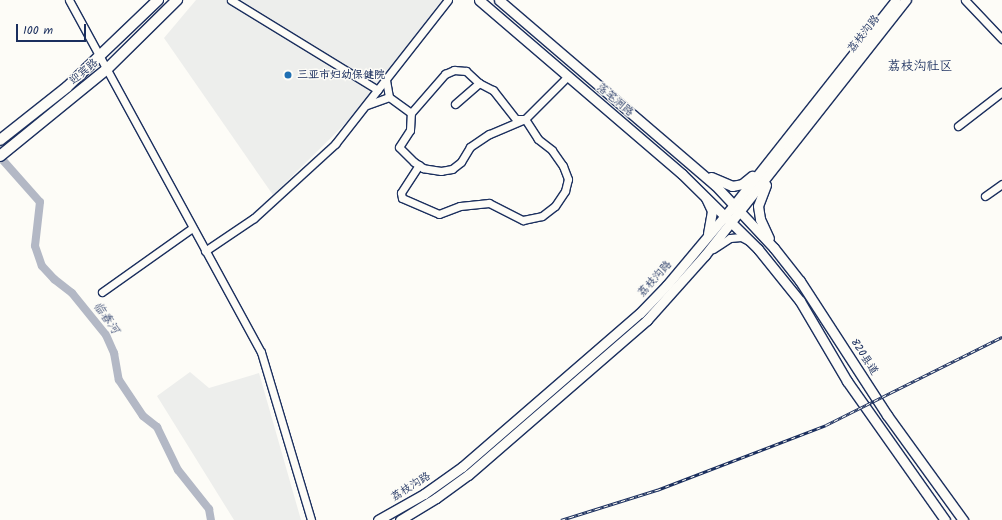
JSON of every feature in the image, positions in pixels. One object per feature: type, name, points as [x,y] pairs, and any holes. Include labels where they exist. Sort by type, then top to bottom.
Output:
[{"type":"highway","name":"迎宾路","points":[[3,138],[99,58],[158,0]]},
{"type":"highway","name":"迎宾路","points":[[0,156],[106,70],[177,0]]},
{"type":"main road","name":"落笔洞路","points":[[479,0],[666,160],[729,218]]},
{"type":"main road","name":"落笔洞路","points":[[499,0],[690,164],[737,208]]},
{"type":"main road","name":"荔枝沟路","points":[[400,520],[436,498],[468,474],[612,352],[674,292],[705,255],[729,218],[896,0]]},
{"type":"main road","name":"荔枝沟路","points":[[770,166],[906,0]]},
{"type":"main road","points":[[666,160],[688,170],[692,167],[690,164]]},
{"type":"main road","points":[[700,173],[723,183],[737,185],[742,184],[770,166]]},
{"type":"main road","points":[[770,166],[758,206],[760,219],[774,248]]},
{"type":"main road","points":[[697,188],[712,211],[711,226],[705,240]]},
{"type":"main road","name":"820县道","points":[[737,208],[774,248],[800,281],[887,415],[963,520]]},
{"type":"main road","points":[[729,218],[753,243],[800,301],[847,381],[945,520]]},
{"type":"main road","name":"荔枝沟路","points":[[378,520],[437,486],[551,391],[640,313],[705,240],[729,218]]},
{"type":"street","points":[[69,0],[99,58],[261,352],[311,520]]},
{"type":"street","points":[[231,0],[378,90]]},
{"type":"street","points":[[205,251],[254,218],[335,144],[448,0]]},
{"type":"street","points":[[965,0],[1002,39]]},
{"type":"street","points":[[525,119],[516,119],[493,90],[479,83],[466,71],[454,70],[445,74],[411,113],[410,130],[399,147],[419,165],[441,171],[452,169],[461,162],[470,147],[489,134],[525,119],[568,76]]},
{"type":"street","points":[[386,80],[389,98],[411,113]]},
{"type":"street","points":[[455,104],[479,83]]},
{"type":"street","points":[[958,126],[1002,92]]},
{"type":"street","points":[[367,105],[389,98]]},
{"type":"street","points":[[419,165],[401,193],[402,198],[439,214],[460,206],[489,203],[524,220],[542,216],[555,206],[565,191],[568,179],[563,166],[552,150],[538,139],[525,119]]},
{"type":"street","points":[[984,196],[1002,184]]},
{"type":"street","points":[[102,292],[192,228]]},
{"type":"street","points":[[705,255],[730,238],[741,237],[753,243]]},
{"type":"shaded area","name":"三亚市妇幼保健院","points":[[196,0],[442,0],[357,112],[273,195],[164,38]]},
{"type":"shaded area","points":[[190,372],[209,388],[259,373],[301,520],[234,520],[157,396]]},
{"type":"waterway","name":"临春河","points":[[0,157],[40,202],[35,246],[42,266],[54,279],[72,293],[106,335],[114,353],[119,380],[143,416],[157,427],[178,470],[209,509],[211,520]]},
{"type":"railway","points":[[561,520],[657,490],[826,425],[1002,337]]},
{"type":"place","name":"三亚市妇幼保健院","points":[[288,75]]},
{"type":"district","name":"荔枝沟社区","points":[[920,67]]}]
